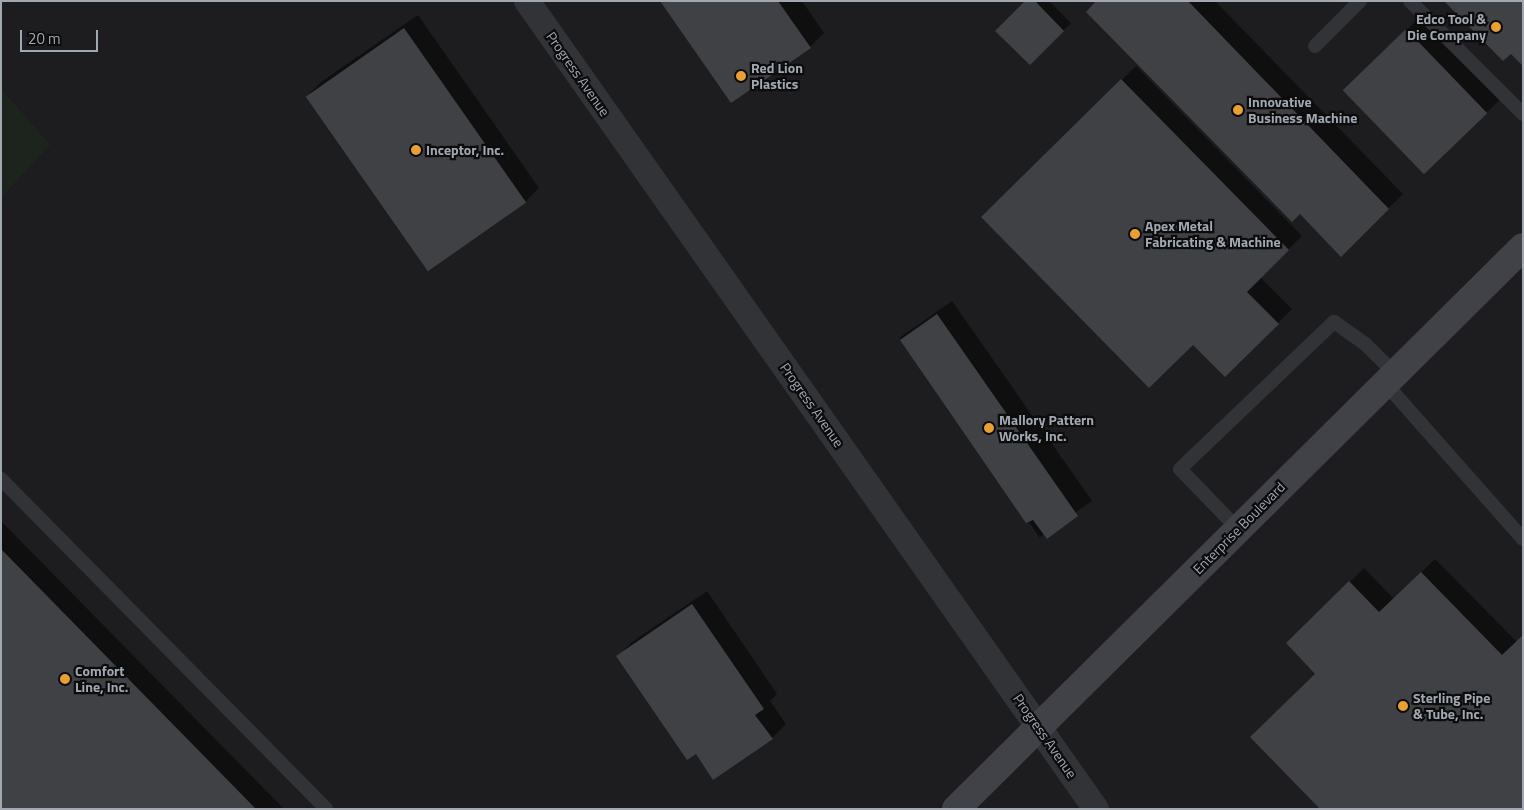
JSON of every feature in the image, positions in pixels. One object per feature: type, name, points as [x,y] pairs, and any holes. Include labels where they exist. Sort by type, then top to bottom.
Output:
[{"type":"street","name":"Progress Avenue","points":[[527,1],[1096,809]]},
{"type":"street","name":"Enterprise Boulevard","points":[[956,809],[1523,247]]},
{"type":"lane","points":[[1315,46],[1360,1]]},
{"type":"lane","points":[[1410,1],[1523,114]]},
{"type":"lane","points":[[1238,529],[1180,470],[1334,322],[1364,343],[1390,378],[1523,539]]},
{"type":"lane","points":[[1,479],[326,809]]},
{"type":"shaded area","points":[[1,1],[1523,1],[1523,809],[1,809],[1,198],[51,145],[1,88]]},
{"type":"shaded area","points":[[1,88],[51,145],[1,198]]},
{"type":"building","name":"Red Lion Plastics","points":[[660,1],[778,1],[811,48],[731,103]]},
{"type":"building","points":[[1025,1],[1035,1],[1064,31],[1030,65],[995,31]]},
{"type":"building","name":"Innovative Business Machine","points":[[1096,1],[1188,1],[1389,209],[1341,257],[1300,214],[1292,222],[1086,12]]},
{"type":"building","name":"Edco Tool & Die Company","points":[[1444,1],[1523,1],[1523,66],[1511,54],[1503,61]]},
{"type":"building","name":"Inceptor, Inc.","points":[[404,28],[526,202],[428,271],[306,97]]},
{"type":"building","points":[[1406,29],[1487,113],[1424,174],[1343,90]]},
{"type":"building","name":"Apex Metal Fabricating & Machine","points":[[1121,79],[1289,250],[1247,292],[1279,324],[1225,377],[1193,345],[1149,388],[981,217]]},
{"type":"building","name":"Mallory Pattern Works, Inc.","points":[[937,314],[1078,516],[1047,539],[1033,520],[1026,523],[900,340]]},
{"type":"building","name":"Comfort Line, Inc.","points":[[1,549],[256,809],[1,809]]},
{"type":"building","name":"Sterling Pipe & Tube, Inc.","points":[[1421,572],[1502,655],[1523,635],[1523,809],[1320,809],[1250,737],[1315,674],[1286,643],[1349,581],[1379,612]]},
{"type":"building","points":[[692,604],[764,709],[755,715],[773,739],[713,780],[696,754],[687,760],[616,656]]},
{"type":"place","name":"Edco Tool & Die Company","points":[[1496,27]]},
{"type":"place","name":"Red Lion Plastics","points":[[741,76]]},
{"type":"place","name":"Innovative Business Machine","points":[[1238,110]]},
{"type":"place","name":"Inceptor, Inc.","points":[[416,150]]},
{"type":"place","name":"Apex Metal Fabricating & Machine","points":[[1135,234]]},
{"type":"place","name":"Mallory Pattern Works, Inc.","points":[[989,428]]},
{"type":"place","name":"Comfort Line, Inc.","points":[[65,679]]},
{"type":"place","name":"Sterling Pipe & Tube, Inc.","points":[[1403,706]]}]
